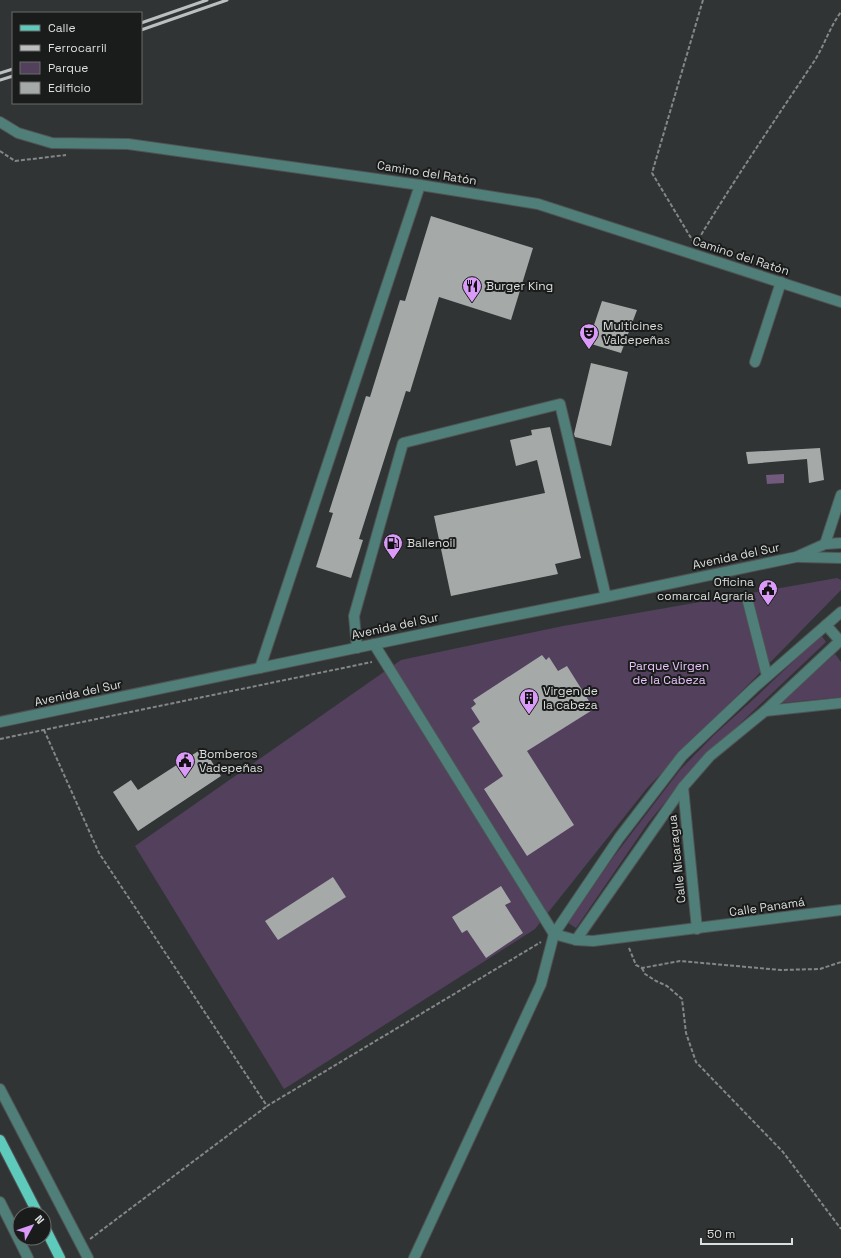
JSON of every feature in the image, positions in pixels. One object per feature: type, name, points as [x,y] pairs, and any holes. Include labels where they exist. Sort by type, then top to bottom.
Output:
[{"type":"main road","points":[[0,1140],[34,1206]]},
{"type":"main road","points":[[52,1242],[60,1258]]},
{"type":"street","name":"Camino del Ratón","points":[[0,122],[18,133],[52,143],[128,144],[420,184],[538,204],[693,249],[781,282],[841,302]]},
{"type":"street","points":[[260,668],[420,184]]},
{"type":"street","points":[[755,362],[781,282]]},
{"type":"street","points":[[357,648],[354,616],[403,442],[560,404],[606,597]]},
{"type":"street","points":[[825,544],[841,495]]},
{"type":"street","name":"Avenida del Sur","points":[[0,722],[796,557],[825,544],[841,543]]},
{"type":"street","name":"Avenida del Sur","points":[[796,557],[841,558]]},
{"type":"street","points":[[747,598],[767,676]]},
{"type":"street","points":[[414,1258],[541,984],[554,934],[619,838],[682,756],[767,676],[841,612]]},
{"type":"street","points":[[576,940],[682,786],[710,756],[765,711],[841,641],[826,625]]},
{"type":"street","points":[[374,644],[554,934]]},
{"type":"street","points":[[765,711],[841,703]]},
{"type":"street","name":"Calle Nicaragua","points":[[682,786],[697,929]]},
{"type":"street","name":"Calle Panamá","points":[[554,934],[576,940],[593,941],[841,910]]},
{"type":"street","points":[[0,1089],[88,1258]]},
{"type":"street","points":[[0,1202],[28,1258]]},
{"type":"path","points":[[693,249],[652,173],[704,0]]},
{"type":"path","points":[[693,249],[725,196],[815,60],[834,22],[841,12]]},
{"type":"path","points":[[0,739],[374,662]]},
{"type":"path","points":[[44,730],[99,853],[266,1106]]},
{"type":"path","points":[[82,1245],[266,1106],[554,934]]},
{"type":"path","points":[[626,938],[636,965],[642,968],[645,974],[667,986],[682,999],[686,1033],[696,1062],[783,1152],[841,1229]]},
{"type":"path","points":[[642,968],[680,961],[781,970],[820,969],[841,962]]},
{"type":"green space","name":"Parque Virgen de la Cabeza","points":[[837,578],[841,580],[841,590],[648,787],[535,929],[284,1089],[135,846],[401,660],[563,626]]},
{"type":"green space","points":[[821,635],[826,642],[692,769],[648,823],[576,928],[568,923],[612,859],[680,770],[714,735]]},
{"type":"green space","points":[[835,654],[841,662],[841,697],[781,703]]},
{"type":"shaded area","points":[[784,474],[784,483],[767,484],[766,475]]},
{"type":"building","points":[[431,216],[533,248],[511,320],[439,297],[410,392],[406,391],[359,539],[363,540],[351,578],[316,567],[333,513],[329,512],[366,396],[370,397],[400,300],[405,301]]},
{"type":"building","points":[[602,301],[637,310],[621,353],[588,343]]},
{"type":"building","points":[[591,363],[628,372],[611,446],[575,437],[574,434]]},
{"type":"building","points":[[550,427],[581,558],[555,564],[558,574],[451,596],[434,516],[545,493],[537,460],[516,466],[510,440],[532,435],[531,430]]},
{"type":"building","points":[[820,448],[824,480],[809,483],[807,459],[748,464],[746,452]]},
{"type":"building","name":"Virgen de la cabeza","points":[[542,655],[546,660],[549,657],[558,671],[567,666],[594,709],[527,751],[574,825],[527,856],[484,789],[503,776],[472,728],[480,722],[471,708],[476,704],[473,700]]},
{"type":"building","points":[[203,748],[221,776],[138,831],[113,792],[131,780],[138,790]]},
{"type":"building","points":[[333,877],[346,897],[278,940],[265,921]]},
{"type":"building","points":[[501,886],[511,902],[505,905],[523,933],[486,958],[467,930],[462,933],[452,917]]},
{"type":"railway","points":[[142,23],[207,0]]},
{"type":"railway","points":[[142,30],[227,0]]},
{"type":"railway","points":[[0,73],[12,69]]},
{"type":"railway","points":[[0,80],[12,76]]},
{"type":"place","name":"Burger King","points":[[472,303]]},
{"type":"place","name":"Multicines Valdepeñas","points":[[589,350]]},
{"type":"place","name":"Ballenoil","points":[[393,560]]},
{"type":"place","name":"Oficina comarcal Agraria","points":[[768,606]]},
{"type":"place","name":"Virgen de la cabeza","points":[[529,715]]},
{"type":"place","name":"Bomberos Vadepeñas","points":[[185,778]]}]
